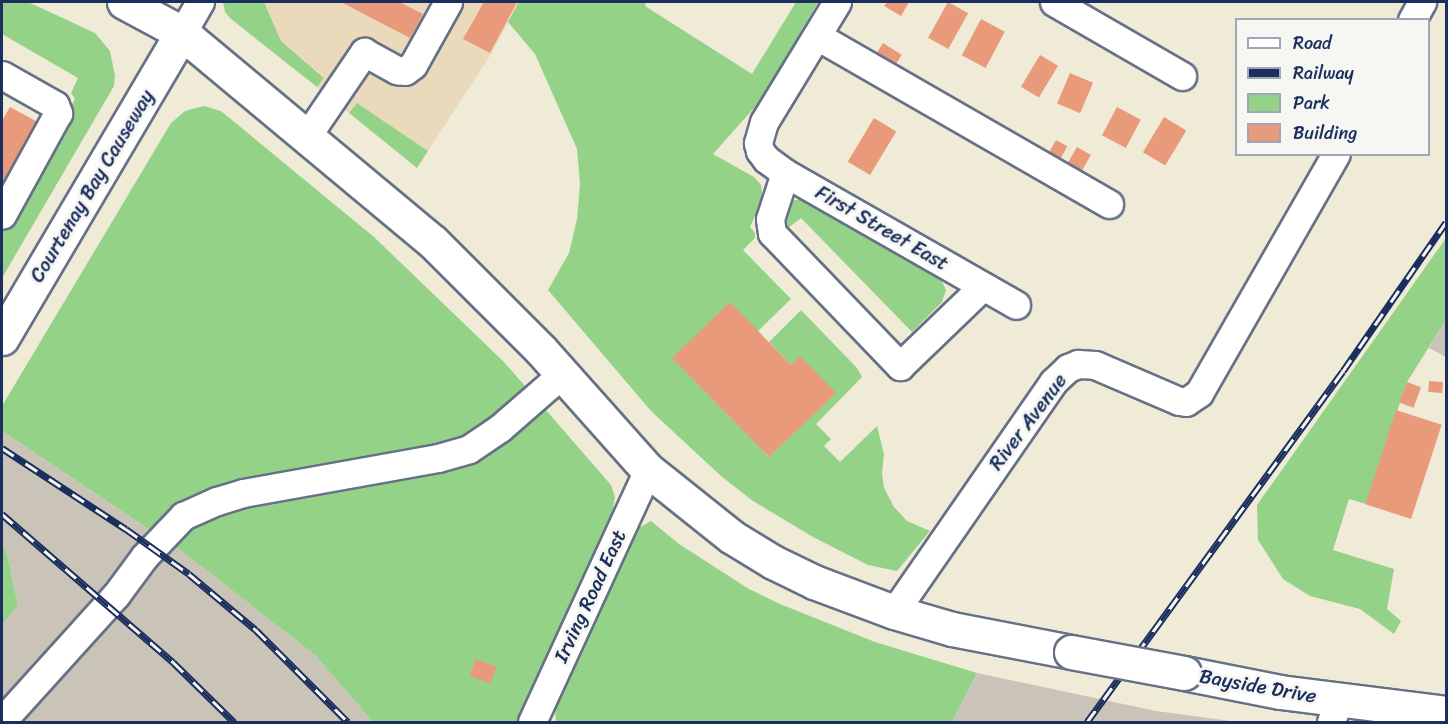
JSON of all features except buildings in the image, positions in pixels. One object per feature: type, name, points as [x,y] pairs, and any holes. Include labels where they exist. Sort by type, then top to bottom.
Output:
[{"type":"main road","name":"Bayside Drive","points":[[124,2],[182,33],[307,136],[471,278],[648,470],[723,531],[773,562],[852,598],[952,628],[1280,692],[1335,711],[1446,713]]},
{"type":"main road","name":"Courtenay Bay Causeway","points":[[2,338],[182,33]]},
{"type":"street","points":[[182,33],[200,2]]},
{"type":"street","points":[[307,136],[364,52],[397,70],[405,71],[413,65],[448,2]]},
{"type":"street","points":[[837,2],[817,36],[1109,204]]},
{"type":"street","points":[[1054,2],[1182,76]]},
{"type":"street","points":[[1413,18],[1422,2]]},
{"type":"street","name":"First Street East","points":[[817,36],[764,122],[758,143],[766,159],[785,173],[1016,305]]},
{"type":"street","points":[[2,75],[55,105],[58,113],[2,215]]},
{"type":"street","name":"River Avenue","points":[[894,612],[1059,375],[1078,364],[1086,364],[1179,401],[1186,402],[1199,393],[1335,156]]},
{"type":"street","points":[[785,173],[770,219],[772,233],[900,366],[982,286]]},
{"type":"street","points":[[2,721],[116,595],[144,557],[183,516],[217,501],[243,493],[438,458],[469,449],[500,428],[561,375]]},
{"type":"street","name":"Irving Road East","points":[[532,723],[648,470]]},
{"type":"shaded area","points":[[264,2],[519,2],[491,54],[428,151],[357,103],[349,113],[317,87],[324,77],[281,41]]},
{"type":"shaded area","points":[[1446,320],[1446,357],[1429,348]]},
{"type":"shaded area","points":[[2,431],[183,552],[315,655],[373,722],[2,722],[2,625],[18,605],[6,550],[2,544]]},
{"type":"shaded area","points":[[977,673],[1156,711],[1238,722],[952,722]]},
{"type":"green space","points":[[2,2],[28,2],[95,33],[110,51],[115,76],[114,86],[2,278],[2,229],[75,99],[71,93],[78,78],[2,34]]},
{"type":"green space","points":[[223,2],[264,2],[281,41],[324,78],[317,87],[231,19],[225,12]]},
{"type":"green space","points":[[519,2],[646,2],[645,6],[752,74],[796,2],[818,2],[763,98],[713,154],[754,177],[761,185],[763,199],[750,227],[755,233],[755,238],[743,250],[791,299],[758,331],[673,358],[769,457],[835,393],[791,365],[769,342],[801,310],[857,368],[862,377],[816,424],[831,439],[824,446],[840,462],[877,426],[884,454],[882,473],[884,488],[894,507],[907,521],[930,531],[897,571],[868,565],[813,537],[753,501],[721,476],[651,411],[548,290],[569,253],[577,219],[580,184],[577,149],[535,54],[508,22]]},
{"type":"green space","points":[[357,103],[428,151],[417,168],[349,113]]},
{"type":"green space","points":[[204,106],[221,111],[374,237],[504,362],[611,485],[615,497],[613,509],[519,722],[373,722],[315,655],[183,552],[2,431],[2,406],[171,123],[185,111]]},
{"type":"green space","points":[[804,198],[939,276],[946,290],[942,302],[912,332],[801,218],[788,228],[783,226],[784,209],[791,201]]},
{"type":"green space","points":[[1446,238],[1446,320],[1407,382],[1366,504],[1349,499],[1333,550],[1394,569],[1387,609],[1401,621],[1394,634],[1360,609],[1310,596],[1283,579],[1258,540],[1257,505]]},
{"type":"green space","points":[[651,521],[679,544],[749,589],[780,604],[875,642],[977,673],[952,722],[556,722],[555,709],[560,690],[635,530]]},
{"type":"green space","points":[[2,544],[6,550],[18,605],[2,625]]},
{"type":"railway","points":[[1087,722],[1343,371],[1446,222]]},
{"type":"railway","points":[[2,448],[126,529],[189,574],[256,630],[348,722]]},
{"type":"railway","points":[[2,514],[173,662],[234,722]]}]
